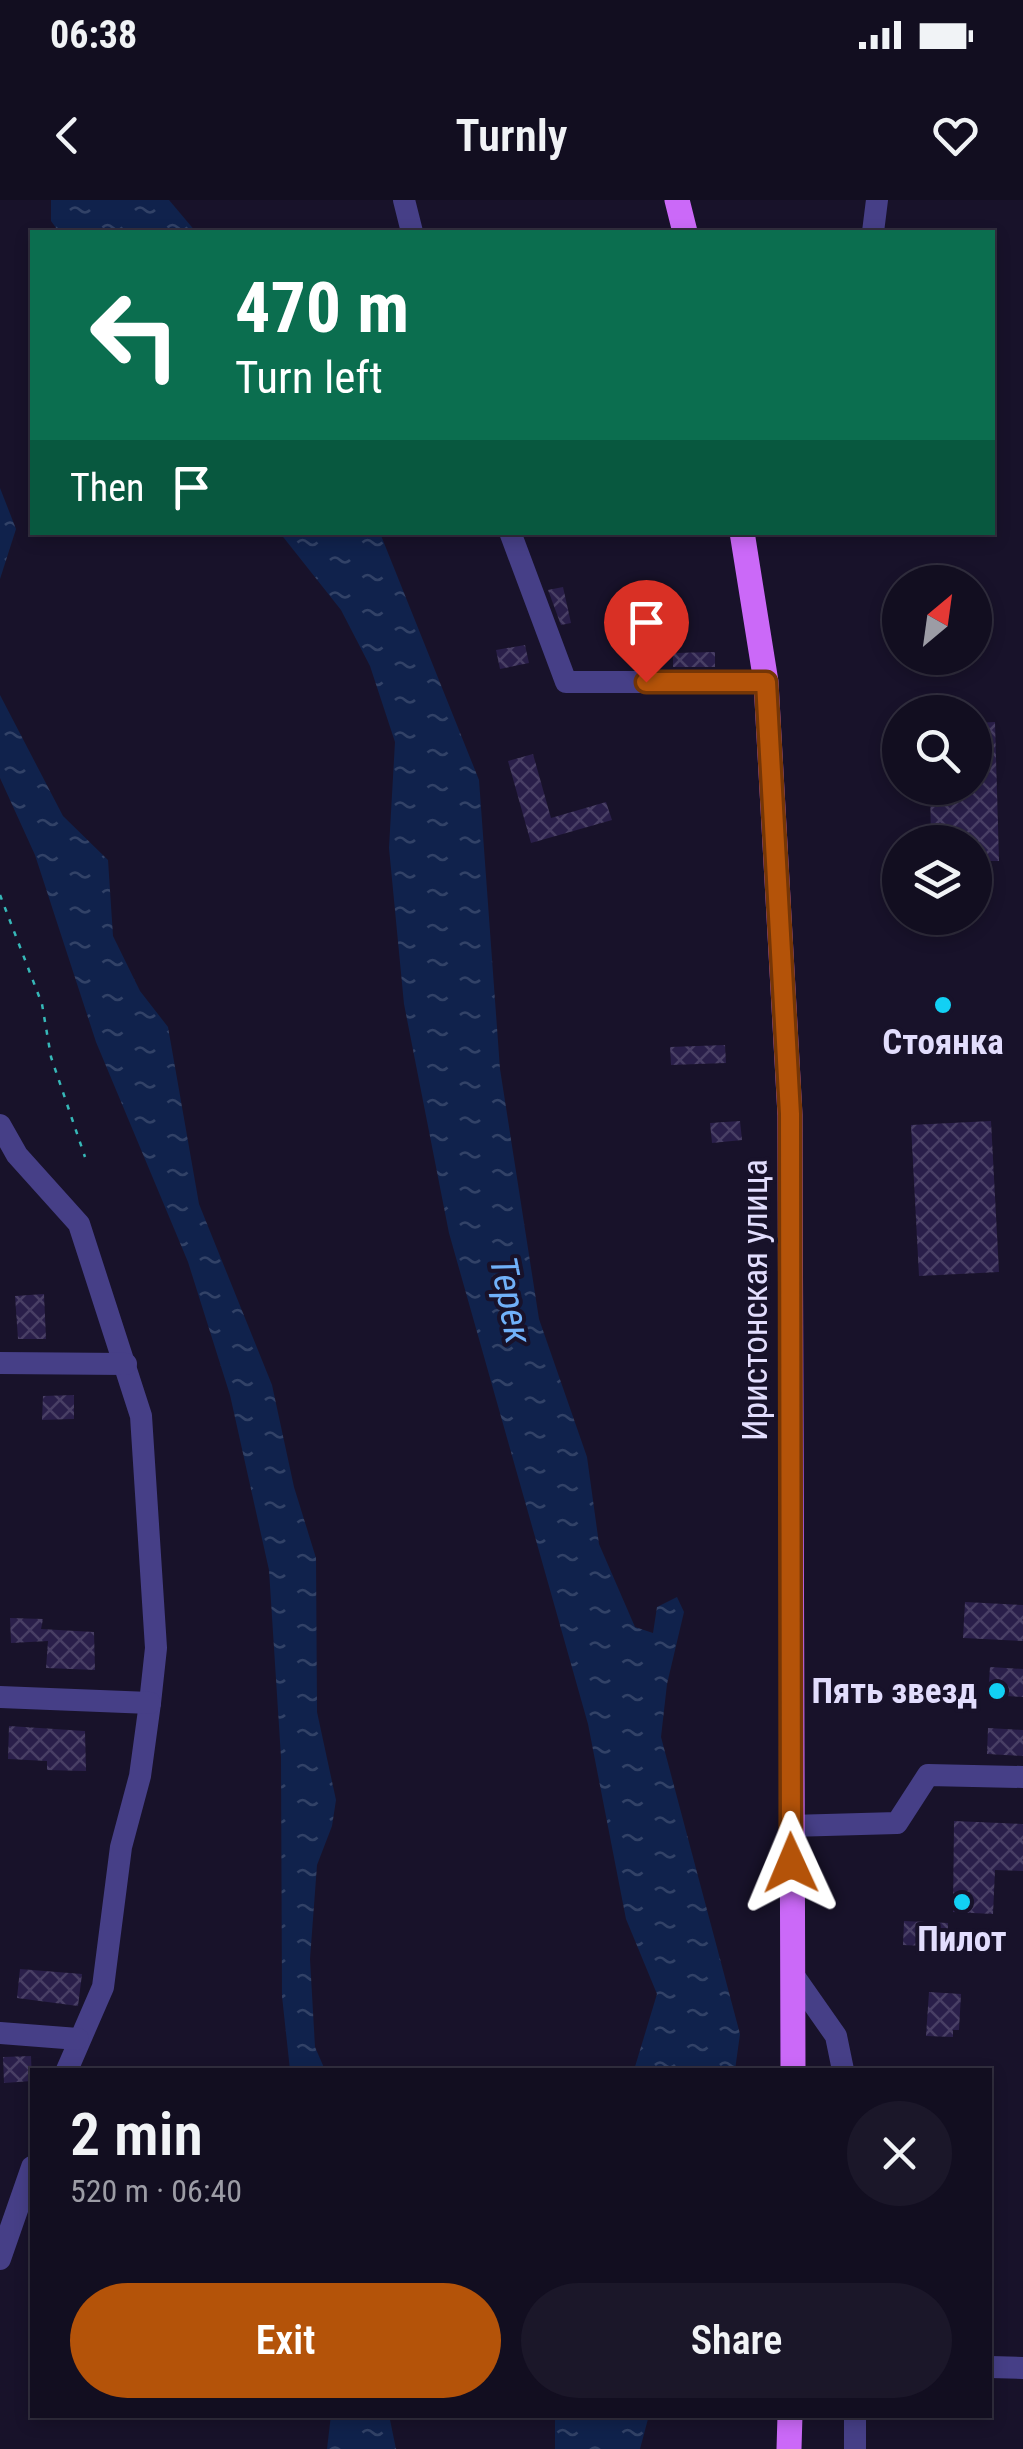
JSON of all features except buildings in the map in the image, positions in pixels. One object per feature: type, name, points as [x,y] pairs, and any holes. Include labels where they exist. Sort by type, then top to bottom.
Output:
[{"type":"main road","points":[[677,200],[684,230]]},
{"type":"main road","name":"Иристонская улица","points":[[742,535],[766,682],[790,1114],[794,2068]]},
{"type":"main road","points":[[790,2418],[790,2449]]},
{"type":"street","points":[[404,200],[412,230]]},
{"type":"street","points":[[872,230],[877,200]]},
{"type":"street","points":[[511,535],[566,682],[766,682]]},
{"type":"street","points":[[0,1124],[17,1155],[79,1224],[142,1416],[156,1648],[150,1703],[140,1776],[121,1847],[103,1987],[68,2068]]},
{"type":"street","points":[[0,1362],[126,1364]]},
{"type":"street","points":[[0,1697],[150,1703]]},
{"type":"street","points":[[790,1826],[897,1823],[928,1775],[1023,1776]]},
{"type":"street","points":[[794,1976],[836,2036],[843,2068]]},
{"type":"street","points":[[0,2033],[78,2039]]},
{"type":"street","points":[[0,2259],[30,2173]]},
{"type":"street","points":[[992,2367],[1023,2368]]},
{"type":"street","points":[[855,2418],[855,2449]]},
{"type":"path","points":[[0,895],[42,1004],[51,1057],[84,1157]]},
{"type":"water","points":[[51,200],[169,200],[194,230],[58,230],[51,221]]},
{"type":"water","points":[[0,488],[16,529],[0,579]]},
{"type":"water","name":"Терек","points":[[282,535],[381,535],[479,780],[500,1069],[539,1319],[587,1457],[599,1544],[635,1627],[653,1633],[657,1607],[677,1597],[684,1612],[667,1684],[661,1737],[740,2034],[735,2068],[635,2068],[657,1994],[626,1919],[588,1724],[449,1233],[404,1004],[389,848],[395,742],[370,666],[341,610]]},
{"type":"water","points":[[0,695],[63,816],[108,860],[113,936],[140,991],[168,1027],[199,1204],[272,1385],[294,1487],[316,1558],[317,1712],[336,1800],[332,1826],[317,1865],[310,1959],[315,2047],[324,2068],[290,2068],[282,1996],[281,1757],[269,1570],[230,1395],[188,1262],[96,1042],[35,855],[0,778]]},
{"type":"water","points":[[331,2418],[390,2418],[396,2449],[327,2449]]},
{"type":"water","points":[[555,2418],[648,2418],[640,2449],[555,2449]]},
{"type":"place","name":"Стоянка","points":[[943,1005]]},
{"type":"place","name":"Пять звезд","points":[[997,1691]]},
{"type":"place","name":"Пилот","points":[[962,1902]]},
{"type":"route","points":[[646,682],[766,682],[790,1114],[791,1863]]}]
